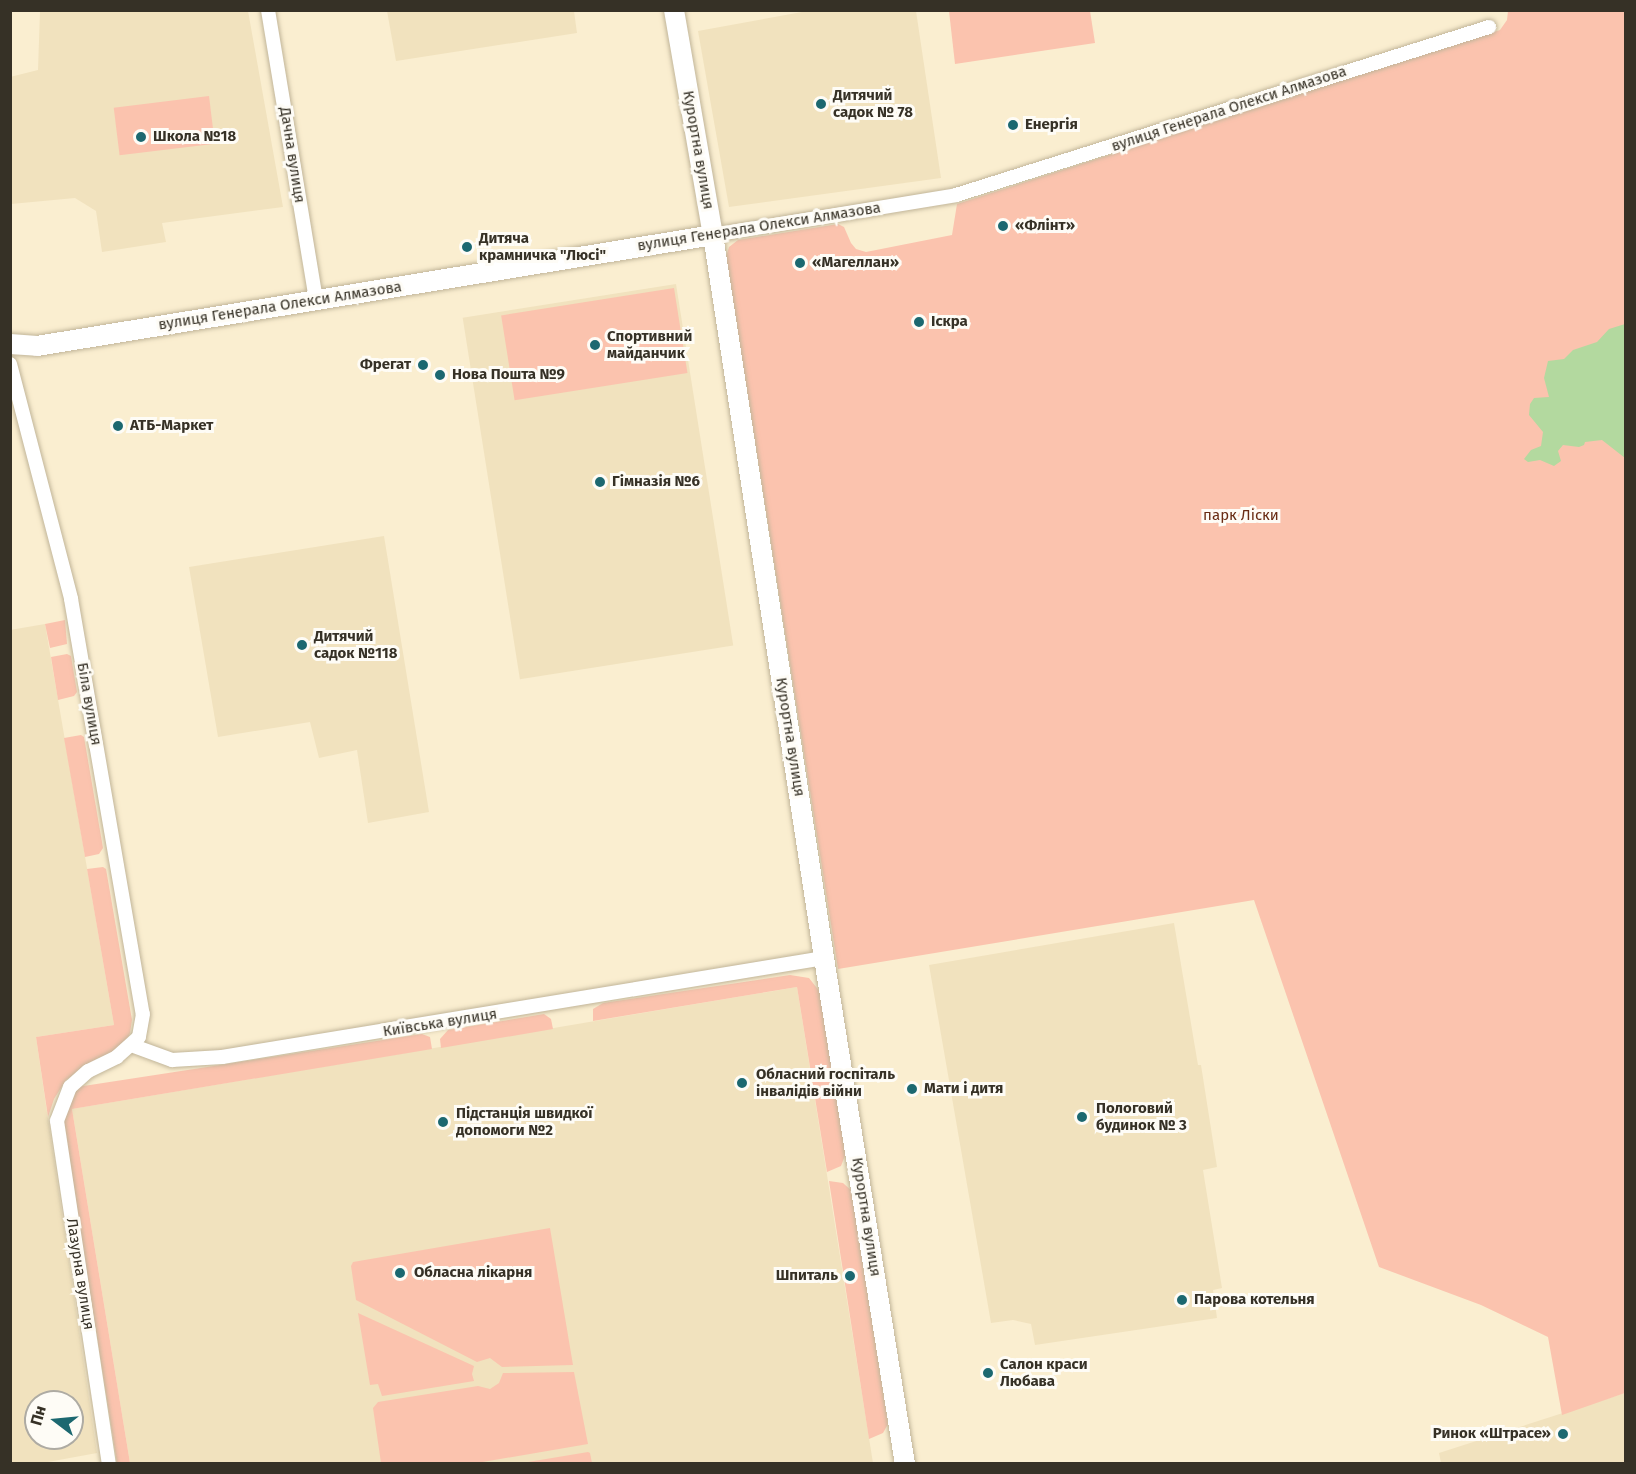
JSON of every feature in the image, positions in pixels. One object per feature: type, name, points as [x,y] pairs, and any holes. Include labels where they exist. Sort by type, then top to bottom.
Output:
[{"type":"main road","name":"Курортна вулиця","points":[[674,10],[712,235],[905,1464]]},
{"type":"main road","name":"вулиця Генерала Олекси Алмазова","points":[[10,344],[37,346],[712,235]]},
{"type":"street","name":"Дачна вулиця","points":[[268,10],[316,300]]},
{"type":"street","name":"вулиця Генерала Олекси Алмазова","points":[[712,235],[956,195],[1489,27]]},
{"type":"street","name":"Біла вулиця","points":[[10,364],[76,628],[143,1014],[139,1037],[131,1045]]},
{"type":"street","name":"Київська вулиця","points":[[131,1045],[172,1060],[222,1057],[824,958]]},
{"type":"street","name":"Лазурна вулиця","points":[[109,1464],[57,1121],[70,1087],[88,1071],[117,1057],[131,1045]]},
{"type":"shaded area","name":"Дитячий садок № 78","points":[[813,10],[916,11],[941,178],[729,207],[698,31]]},
{"type":"shaded area","name":"Школа №18","points":[[40,11],[248,11],[283,207],[162,223],[166,242],[102,252],[96,211],[75,198],[11,204],[10,77],[38,70]]},
{"type":"shaded area","points":[[387,11],[574,11],[577,33],[396,61]]},
{"type":"shaded area","name":"Гімназія №6","points":[[676,284],[733,645],[520,679],[463,318]]},
{"type":"shaded area","points":[[1625,324],[1625,458],[1602,440],[1585,442],[1579,447],[1563,445],[1558,451],[1561,461],[1554,466],[1540,460],[1528,462],[1524,459],[1531,450],[1541,446],[1543,432],[1529,415],[1530,404],[1534,398],[1549,397],[1544,378],[1548,361],[1564,359],[1573,350],[1597,342],[1609,329]]},
{"type":"shaded area","name":"Дитячий садок №118","points":[[384,536],[429,812],[368,823],[357,750],[319,758],[310,722],[218,737],[189,567]]},
{"type":"shaded area","points":[[45,624],[114,1025],[36,1037],[97,1453],[37,1464],[10,1462],[10,630]]},
{"type":"shaded area","name":"Пологовий будинок № 3","points":[[1174,923],[1198,1065],[1201,1065],[1217,1167],[1203,1170],[1222,1288],[1213,1290],[1217,1318],[1035,1345],[1031,1324],[1013,1320],[991,1323],[929,965]]},
{"type":"shaded area","name":"Обласна лікарня","points":[[797,987],[873,1463],[130,1463],[72,1109]]},
{"type":"shaded area","name":"Ринок «Штрасе»","points":[[1625,1393],[1625,1463],[1441,1463],[1439,1453]]},
{"type":"green space","points":[[949,11],[1090,11],[1095,43],[955,64]]},
{"type":"green space","name":"парк Ліски","points":[[1508,11],[1625,11],[1625,1393],[1562,1415],[1548,1337],[1481,1305],[1379,1267],[1254,900],[838,969],[726,257],[729,247],[738,240],[838,224],[844,227],[856,249],[866,252],[952,235],[957,204],[1500,30],[1507,20]]},
{"type":"green space","points":[[209,96],[215,144],[120,155],[114,108]]},
{"type":"green space","name":"Спортивний майданчик","points":[[674,288],[687,373],[515,400],[501,315]]},
{"type":"green space","points":[[65,620],[67,644],[50,648],[45,624]]},
{"type":"green space","points":[[67,654],[71,656],[77,692],[74,696],[58,700],[51,657]]},
{"type":"green space","points":[[81,735],[84,737],[103,848],[99,854],[85,857],[64,738]]},
{"type":"green space","points":[[103,867],[106,869],[132,1020],[130,1033],[126,1043],[114,1053],[86,1066],[66,1080],[54,1099],[48,1117],[36,1037],[114,1025],[87,869]]},
{"type":"green space","points":[[790,975],[809,978],[820,992],[846,1153],[841,1166],[827,1172],[797,987],[593,1021],[593,1009],[603,1003]]},
{"type":"green space","points":[[544,1014],[551,1019],[553,1029],[441,1048],[440,1039],[448,1030]]},
{"type":"green space","points":[[422,1034],[430,1037],[432,1049],[72,1109],[130,1463],[117,1463],[62,1118],[77,1087]]},
{"type":"green space","points":[[829,1181],[843,1183],[852,1191],[888,1424],[883,1433],[869,1439]]},
{"type":"green space","points":[[550,1228],[573,1365],[502,1367],[490,1358],[477,1362],[356,1300],[351,1266],[353,1262]]},
{"type":"green space","points":[[358,1313],[474,1366],[472,1374],[474,1381],[382,1396],[378,1384],[370,1385]]},
{"type":"green space","points":[[574,1372],[588,1444],[477,1463],[381,1463],[373,1408],[378,1402],[478,1386],[490,1389],[499,1383],[503,1373]]},
{"type":"green space","points":[[588,1452],[592,1463],[522,1463]]},
{"type":"place","name":"Дитячий садок № 78","points":[[821,104]]},
{"type":"place","name":"Енергія","points":[[1013,125]]},
{"type":"place","name":"Школа №18","points":[[141,137]]},
{"type":"place","name":"«Флінт»","points":[[1003,226]]},
{"type":"place","name":"Дитяча крамничка \"Люсі\"","points":[[467,247]]},
{"type":"place","name":"«Магеллан»","points":[[800,263]]},
{"type":"place","name":"Іскра","points":[[919,322]]},
{"type":"place","name":"Спортивний майданчик","points":[[595,345]]},
{"type":"place","name":"Фрегат","points":[[423,365]]},
{"type":"place","name":"Нова Пошта №9","points":[[440,375]]},
{"type":"place","name":"АТБ-Маркет","points":[[118,426]]},
{"type":"place","name":"Гімназія №6","points":[[600,482]]},
{"type":"place","name":"Дитячий садок №118","points":[[302,645]]},
{"type":"place","name":"Обласний госпіталь інвалідів війни","points":[[742,1083]]},
{"type":"place","name":"Мати і дитя","points":[[912,1089]]},
{"type":"place","name":"Пологовий будинок № 3","points":[[1082,1117]]},
{"type":"place","name":"Підстанція швидкої допомоги №2","points":[[443,1122]]},
{"type":"place","name":"Обласна лікарня","points":[[400,1273]]},
{"type":"place","name":"Шпиталь","points":[[850,1276]]},
{"type":"place","name":"Парова котельня","points":[[1182,1300]]},
{"type":"place","name":"Салон краси Любава","points":[[988,1373]]},
{"type":"place","name":"Ринок «Штрасе»","points":[[1563,1434]]}]
